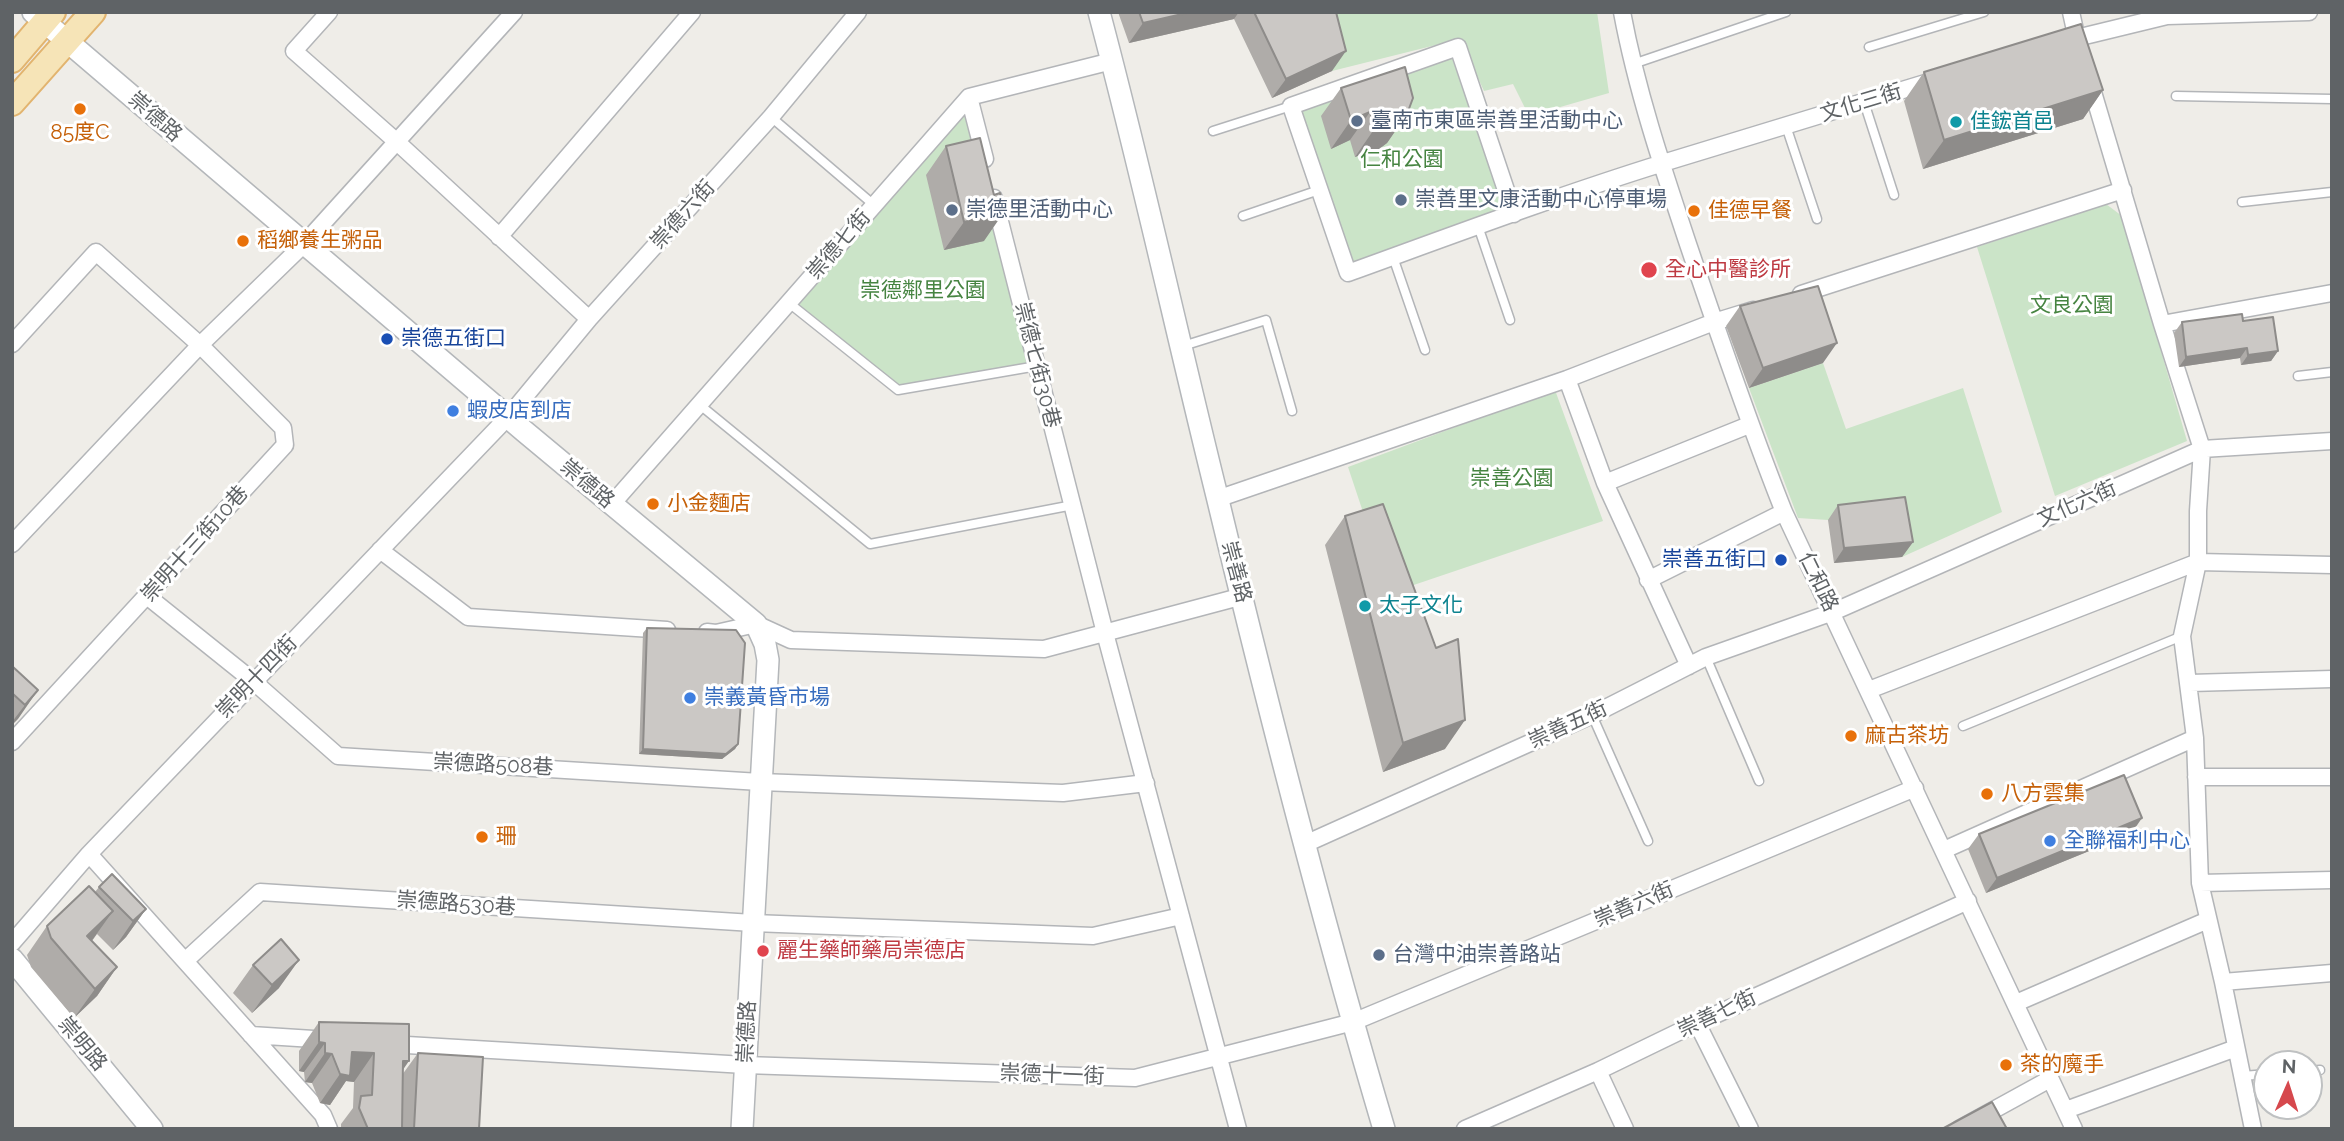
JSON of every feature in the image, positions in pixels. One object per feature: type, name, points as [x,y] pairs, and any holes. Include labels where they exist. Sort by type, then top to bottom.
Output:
[{"type":"main road","points":[[12,103],[93,12]]},
{"type":"main road","points":[[12,60],[44,15]]},
{"type":"street","points":[[330,12],[294,51],[397,142],[589,320]]},
{"type":"street","points":[[12,544],[200,345],[304,244],[514,12]]},
{"type":"street","points":[[499,237],[692,12]]},
{"type":"street","name":"崇德六街","points":[[508,417],[589,320],[771,117],[858,12]]},
{"type":"street","name":"崇善路","points":[[1099,12],[1217,499],[1305,844],[1384,1129]]},
{"type":"street","name":"仁和路","points":[[1622,12],[1632,64],[1661,163],[1749,425],[1784,512],[2074,1129]]},
{"type":"street","points":[[2071,12],[2076,38],[2202,449],[2198,562],[2182,636],[2195,738],[2200,883],[2253,1129]]},
{"type":"street","points":[[2050,46],[2167,16],[2309,12]]},
{"type":"street","name":"崇德路","points":[[44,15],[66,41],[756,624],[768,660],[741,1129]]},
{"type":"street","points":[[1319,190],[1291,106],[1458,47],[1514,214]]},
{"type":"street","points":[[969,97],[1112,61]]},
{"type":"street","name":"文化三街","points":[[1319,190],[1348,273],[1661,163],[1943,78]]},
{"type":"street","name":"崇德七街","points":[[612,504],[969,97]]},
{"type":"street","name":"崇德七街30巷","points":[[969,97],[1105,633],[1238,1129]]},
{"type":"street","points":[[1217,499],[1567,379],[1714,322],[2123,190]]},
{"type":"street","name":"崇明十三街10巷","points":[[12,344],[96,253],[200,345],[283,428],[285,445],[12,742]]},
{"type":"street","points":[[2162,324],[2332,293]]},
{"type":"street","points":[[1567,379],[1605,483],[1689,666]]},
{"type":"street","name":"崇明十四街","points":[[12,943],[89,854],[508,417]]},
{"type":"street","points":[[1605,483],[1749,425]]},
{"type":"street","name":"文化六街","points":[[1833,612],[2202,449],[2332,441]]},
{"type":"street","points":[[1648,580],[1784,512]]},
{"type":"street","points":[[380,550],[468,618],[716,633],[756,624],[791,639],[1044,649],[1243,597]]},
{"type":"street","points":[[1869,690],[2198,562],[2332,565]]},
{"type":"street","name":"崇德路508巷","points":[[147,596],[253,681],[338,756],[760,782],[1063,793],[1146,783]]},
{"type":"street","name":"崇善五街","points":[[1305,844],[1592,715],[1706,657],[1833,612]]},
{"type":"street","points":[[2190,683],[2332,678]]},
{"type":"street","points":[[1944,850],[2195,738]]},
{"type":"street","points":[[2196,777],[2332,777]]},
{"type":"street","name":"崇善六街","points":[[1353,1022],[1915,788]]},
{"type":"street","points":[[89,854],[323,1115],[329,1129]]},
{"type":"street","points":[[2200,883],[2332,880]]},
{"type":"street","name":"崇德路530巷","points":[[185,961],[261,892],[753,923],[1093,936],[1181,916]]},
{"type":"street","name":"崇善七街","points":[[1465,1129],[1503,1121],[1697,1023],[1968,901]]},
{"type":"street","points":[[2016,1003],[2208,920]]},
{"type":"street","name":"崇明路","points":[[12,959],[152,1129]]},
{"type":"street","points":[[2223,982],[2332,973]]},
{"type":"street","name":"崇德十一街","points":[[375,1043],[745,1065],[1135,1078],[1353,1022]]},
{"type":"street","points":[[1697,1023],[1749,1129]]},
{"type":"street","points":[[251,1035],[347,1041]]},
{"type":"street","points":[[2066,1111],[2236,1048]]},
{"type":"street","points":[[1598,1072],[1625,1129]]},
{"type":"street","points":[[1959,1129],[2050,1079]]},
{"type":"lane","points":[[1632,64],[1786,12]]},
{"type":"lane","points":[[1869,47],[1984,12]]},
{"type":"lane","points":[[2176,96],[2332,99]]},
{"type":"lane","points":[[1864,102],[1894,195]]},
{"type":"lane","points":[[1213,131],[1291,106]]},
{"type":"lane","points":[[771,117],[874,205]]},
{"type":"lane","points":[[1786,126],[1817,219]]},
{"type":"lane","points":[[1244,216],[1319,190]]},
{"type":"lane","points":[[2242,202],[2332,192]]},
{"type":"lane","points":[[1478,226],[1510,320]]},
{"type":"lane","points":[[1393,257],[1424,350]]},
{"type":"lane","points":[[789,303],[898,390],[1037,366]]},
{"type":"lane","points":[[1181,346],[1266,320],[1292,411]]},
{"type":"lane","points":[[2298,376],[2332,372]]},
{"type":"lane","points":[[700,405],[870,544],[1073,505]]},
{"type":"lane","points":[[1964,726],[2182,636]]},
{"type":"lane","points":[[1706,657],[1759,781]]},
{"type":"lane","points":[[1592,715],[1648,841]]},
{"type":"lane","points":[[2243,1076],[2253,1075]]},
{"type":"green space","points":[[1318,12],[1597,12],[1609,93],[1529,116],[1513,84],[1484,91],[1460,39],[1332,71]]},
{"type":"green space","name":"仁和公園","points":[[1452,58],[1505,210],[1353,265],[1299,111]]},
{"type":"green space","name":"崇德鄰里公園","points":[[966,104],[1036,365],[898,389],[791,303]]},
{"type":"green space","name":"文良公園","points":[[2106,204],[2122,216],[2187,441],[2055,496],[1977,247]]},
{"type":"green space","points":[[1823,363],[1846,429],[1963,388],[2002,512],[1902,557],[1894,513],[1828,520],[1798,518],[1749,388]]},
{"type":"green space","name":"崇善公園","points":[[1555,390],[1603,521],[1390,593],[1348,467]]},
{"type":"building","points":[[1139,12],[1191,12],[1143,23]]},
{"type":"building","points":[[1254,12],[1336,12],[1346,51],[1286,79]]},
{"type":"building","points":[[2081,24],[2103,90],[1944,140],[1924,72]]},
{"type":"building","points":[[1405,67],[1413,98],[1407,114],[1400,120],[1375,128],[1370,112],[1351,120],[1341,88]]},
{"type":"building","points":[[980,138],[994,195],[1000,193],[1004,212],[964,222],[946,146]]},
{"type":"building","points":[[1818,286],[1837,343],[1763,368],[1740,306]]},
{"type":"building","points":[[2242,314],[2243,321],[2273,317],[2278,351],[2248,355],[2247,348],[2186,357],[2182,322]]},
{"type":"building","points":[[1905,497],[1913,542],[1844,548],[1838,505]]},
{"type":"building","points":[[1383,504],[1436,648],[1458,639],[1465,720],[1403,743],[1345,516]]},
{"type":"building","name":"崇義黃昏市場","points":[[647,628],[736,630],[745,643],[738,744],[726,754],[643,749]]},
{"type":"building","points":[[12,666],[38,690],[25,705],[12,693]]},
{"type":"building","name":"全聯福利中心","points":[[2124,775],[2142,818],[1997,878],[1979,834]]},
{"type":"building","points":[[112,874],[146,909],[133,921],[99,887]]},
{"type":"building","points":[[89,886],[113,911],[87,936],[117,967],[95,989],[51,938],[47,926]]},
{"type":"building","points":[[281,939],[299,960],[272,985],[253,965]]},
{"type":"building","points":[[319,1022],[409,1024],[409,1061],[403,1061],[402,1129],[368,1129],[359,1108],[361,1096],[372,1095],[374,1053],[352,1052],[350,1076],[340,1074],[332,1054],[325,1053],[325,1043],[319,1042]]},
{"type":"building","points":[[418,1053],[483,1057],[479,1129],[414,1129]]},
{"type":"building","points":[[1992,1102],[2007,1129],[1942,1129]]},
{"type":"place","name":"85度C","points":[[80,109]]},
{"type":"place","name":"臺南市東區崇善里活動中心","points":[[1357,121]]},
{"type":"place","name":"佳鋐首邑","points":[[1956,122]]},
{"type":"place","name":"崇善里文康活動中心停車場","points":[[1401,200]]},
{"type":"place","name":"崇德里活動中心","points":[[952,210]]},
{"type":"place","name":"佳德早餐","points":[[1694,211]]},
{"type":"place","name":"稻鄉養生粥品","points":[[243,241]]},
{"type":"place","name":"全心中醫診所","points":[[1649,270]]},
{"type":"place","name":"崇德五街口","points":[[387,339]]},
{"type":"place","name":"蝦皮店到店","points":[[453,411]]},
{"type":"place","name":"小金麵店","points":[[653,504]]},
{"type":"place","name":"崇善五街口","points":[[1781,560]]},
{"type":"place","name":"太子文化","points":[[1365,606]]},
{"type":"place","name":"崇義黃昏市場","points":[[690,698]]},
{"type":"place","name":"麻古茶坊","points":[[1851,736]]},
{"type":"place","name":"八方雲集","points":[[1987,794]]},
{"type":"place","name":"珊","points":[[482,837]]},
{"type":"place","name":"全聯福利中心","points":[[2050,841]]},
{"type":"place","name":"麗生藥師藥局崇德店","points":[[763,951]]},
{"type":"place","name":"台灣中油崇善路站","points":[[1379,955]]},
{"type":"place","name":"茶的魔手","points":[[2006,1065]]}]
